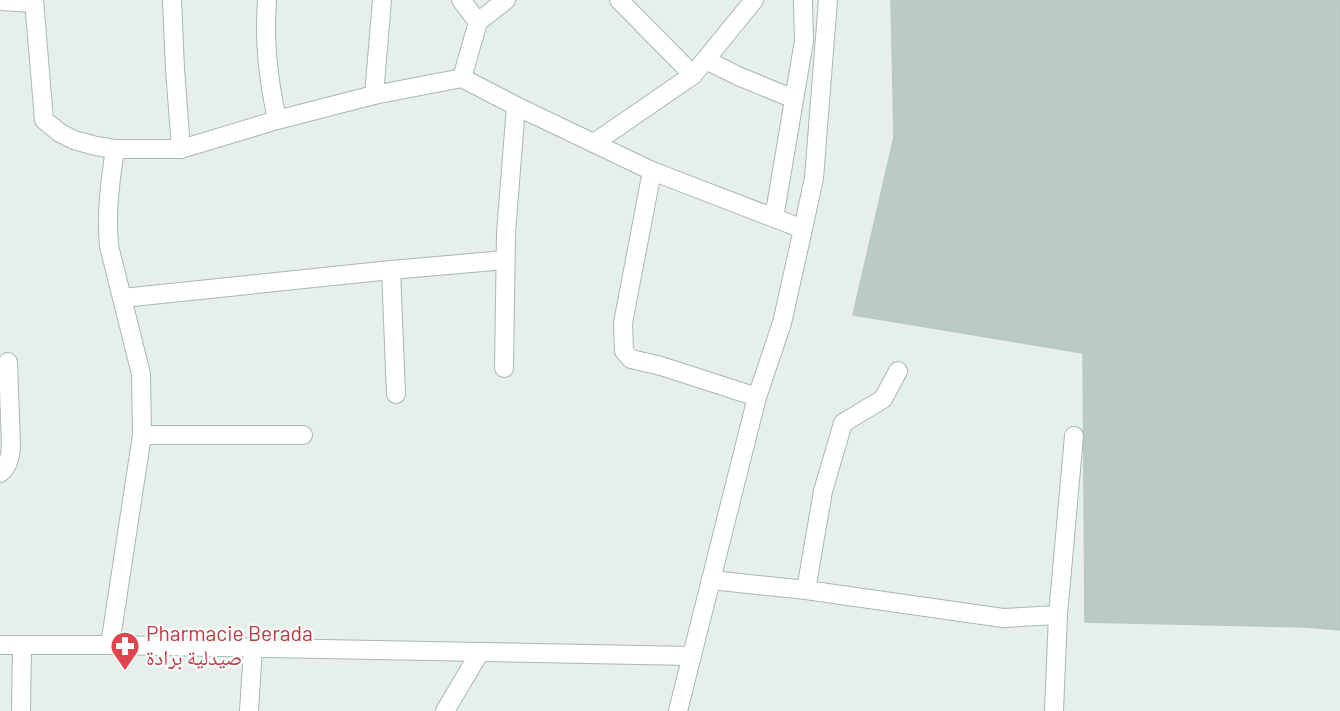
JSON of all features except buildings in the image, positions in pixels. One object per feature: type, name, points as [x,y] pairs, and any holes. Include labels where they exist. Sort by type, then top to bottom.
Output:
[{"type":"street","points":[[172,0],[181,149]]},
{"type":"street","points":[[267,0],[268,74],[277,120]]},
{"type":"street","points":[[374,95],[382,0]]},
{"type":"street","points":[[460,0],[478,22]]},
{"type":"street","points":[[462,78],[478,22],[506,0]]},
{"type":"street","points":[[619,0],[693,75]]},
{"type":"street","points":[[594,143],[693,75],[754,0]]},
{"type":"street","points":[[774,218],[804,41],[803,0]]},
{"type":"street","points":[[678,711],[757,397],[782,323],[814,178],[828,0]]},
{"type":"street","points":[[0,1],[34,2],[44,120],[52,128],[74,140],[115,149],[181,149],[277,120],[374,95],[462,78],[652,171],[803,229]]},
{"type":"street","points":[[706,60],[794,99]]},
{"type":"street","points":[[504,368],[505,260],[510,163],[516,106]]},
{"type":"street","points":[[110,645],[142,435],[141,374],[109,246],[108,198],[115,149]]},
{"type":"street","points":[[652,171],[623,323],[624,351],[631,359],[661,366],[757,397]]},
{"type":"street","points":[[123,298],[505,260]]},
{"type":"street","points":[[391,270],[396,394]]},
{"type":"street","points":[[0,473],[5,469],[11,446],[8,362]]},
{"type":"street","points":[[806,590],[823,491],[843,423],[883,399],[898,371]]},
{"type":"street","points":[[142,435],[303,435]]},
{"type":"street","points":[[1054,711],[1058,615],[1074,436]]},
{"type":"street","points":[[711,580],[806,590],[1002,618],[1058,615]]},
{"type":"street","points":[[0,645],[692,656]]},
{"type":"street","points":[[21,711],[22,645]]},
{"type":"street","points":[[249,711],[253,648]]},
{"type":"street","points":[[445,711],[480,652]]},
{"type":"place","name":"Pharmacie Berada صيدلية برادة","points":[[125,672]]}]
